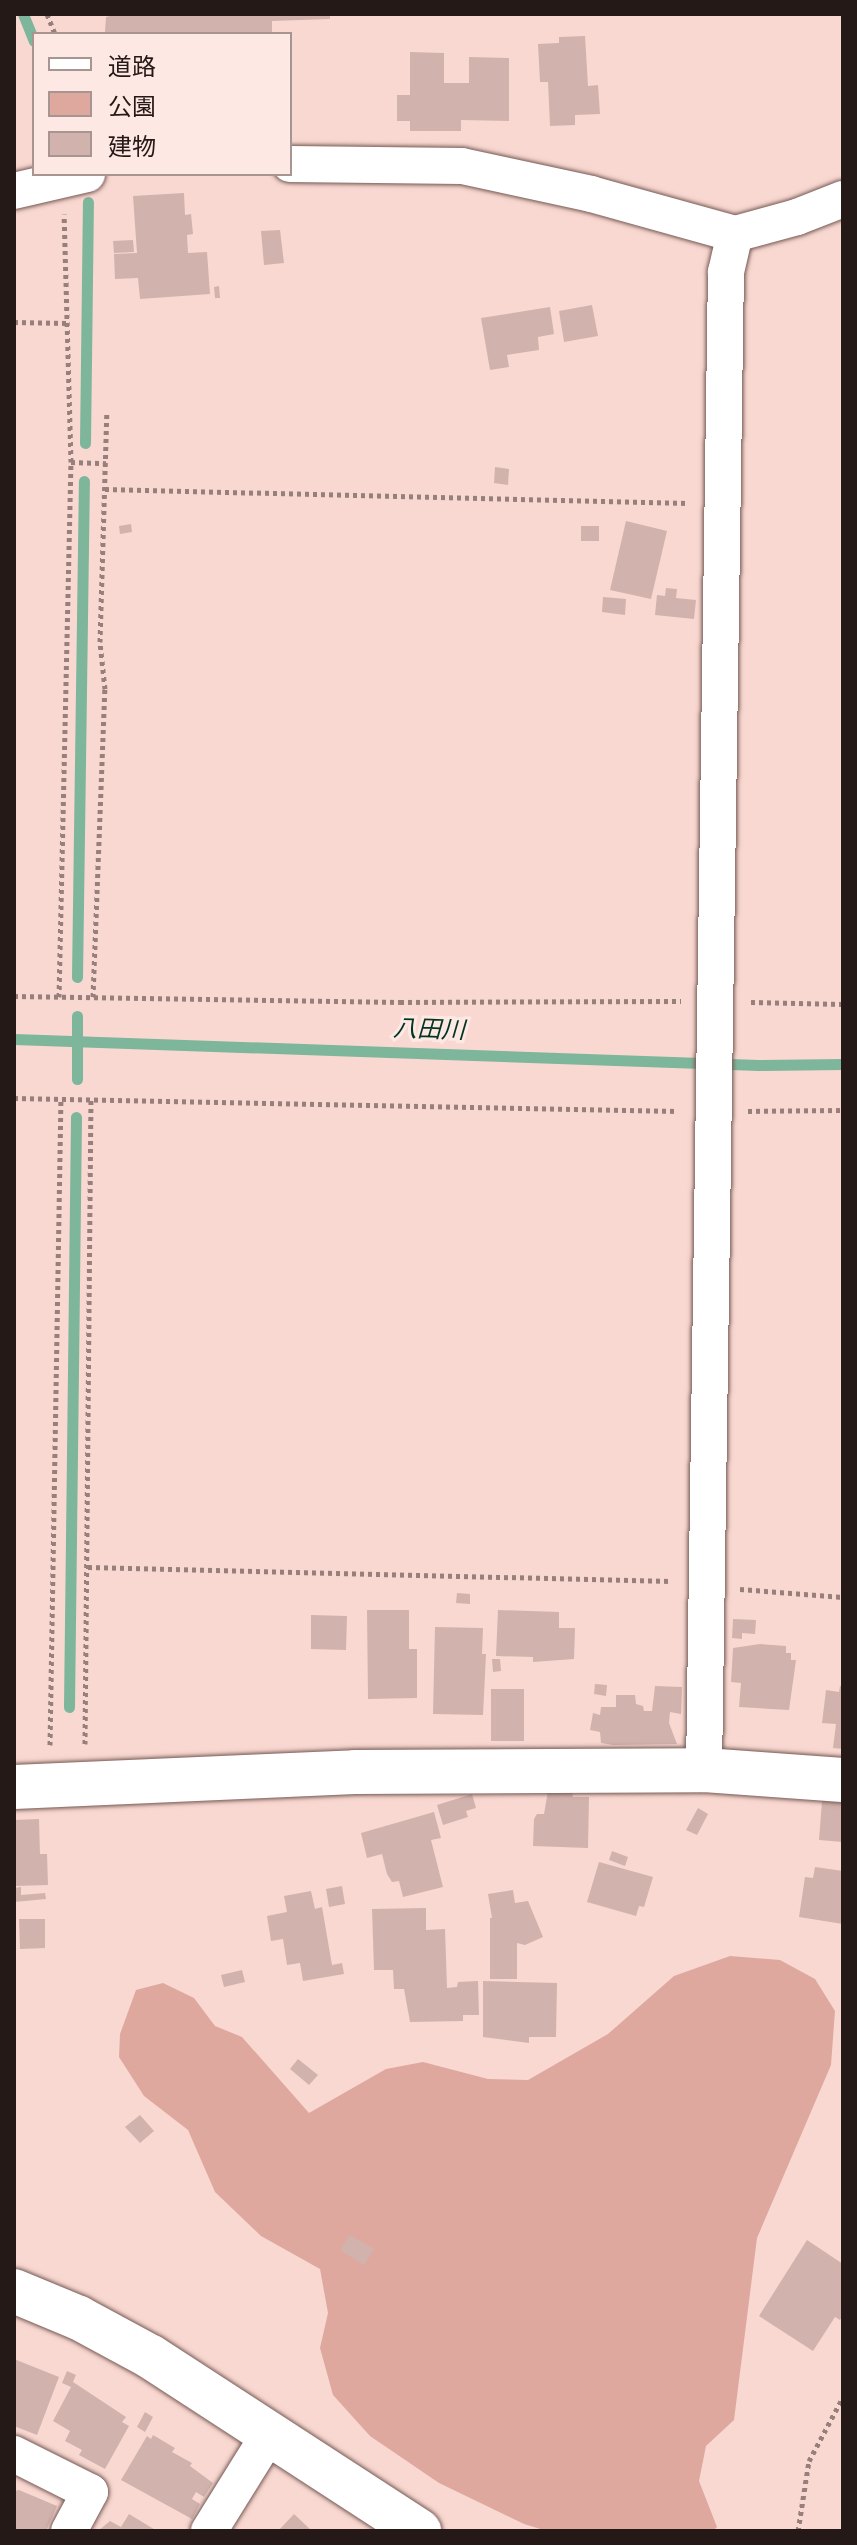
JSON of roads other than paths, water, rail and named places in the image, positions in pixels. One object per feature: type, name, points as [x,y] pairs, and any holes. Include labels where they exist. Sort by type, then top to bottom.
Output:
[{"type":"street","points":[[292,164],[462,166],[591,194],[735,234],[797,217],[843,199]]},
{"type":"street","points":[[14,191],[75,176]]},
{"type":"street","points":[[704,1770],[726,272],[735,234]]},
{"type":"street","points":[[14,1787],[355,1772],[704,1770],[843,1780]]},
{"type":"street","points":[[14,2291],[79,2318],[151,2357],[419,2531]]},
{"type":"street","points":[[209,2531],[270,2433]]},
{"type":"street","points":[[14,2454],[90,2492],[69,2531]]},
{"type":"waterway","points":[[23,14],[32,36]]},
{"type":"waterway","points":[[85,443],[88,202]]},
{"type":"waterway","points":[[77,977],[84,481]]},
{"type":"waterway","points":[[77,1016],[77,1079]]},
{"type":"waterway","name":"八田川","points":[[14,1039],[759,1065],[843,1064]]},
{"type":"waterway","points":[[69,1707],[76,1117]]}]
